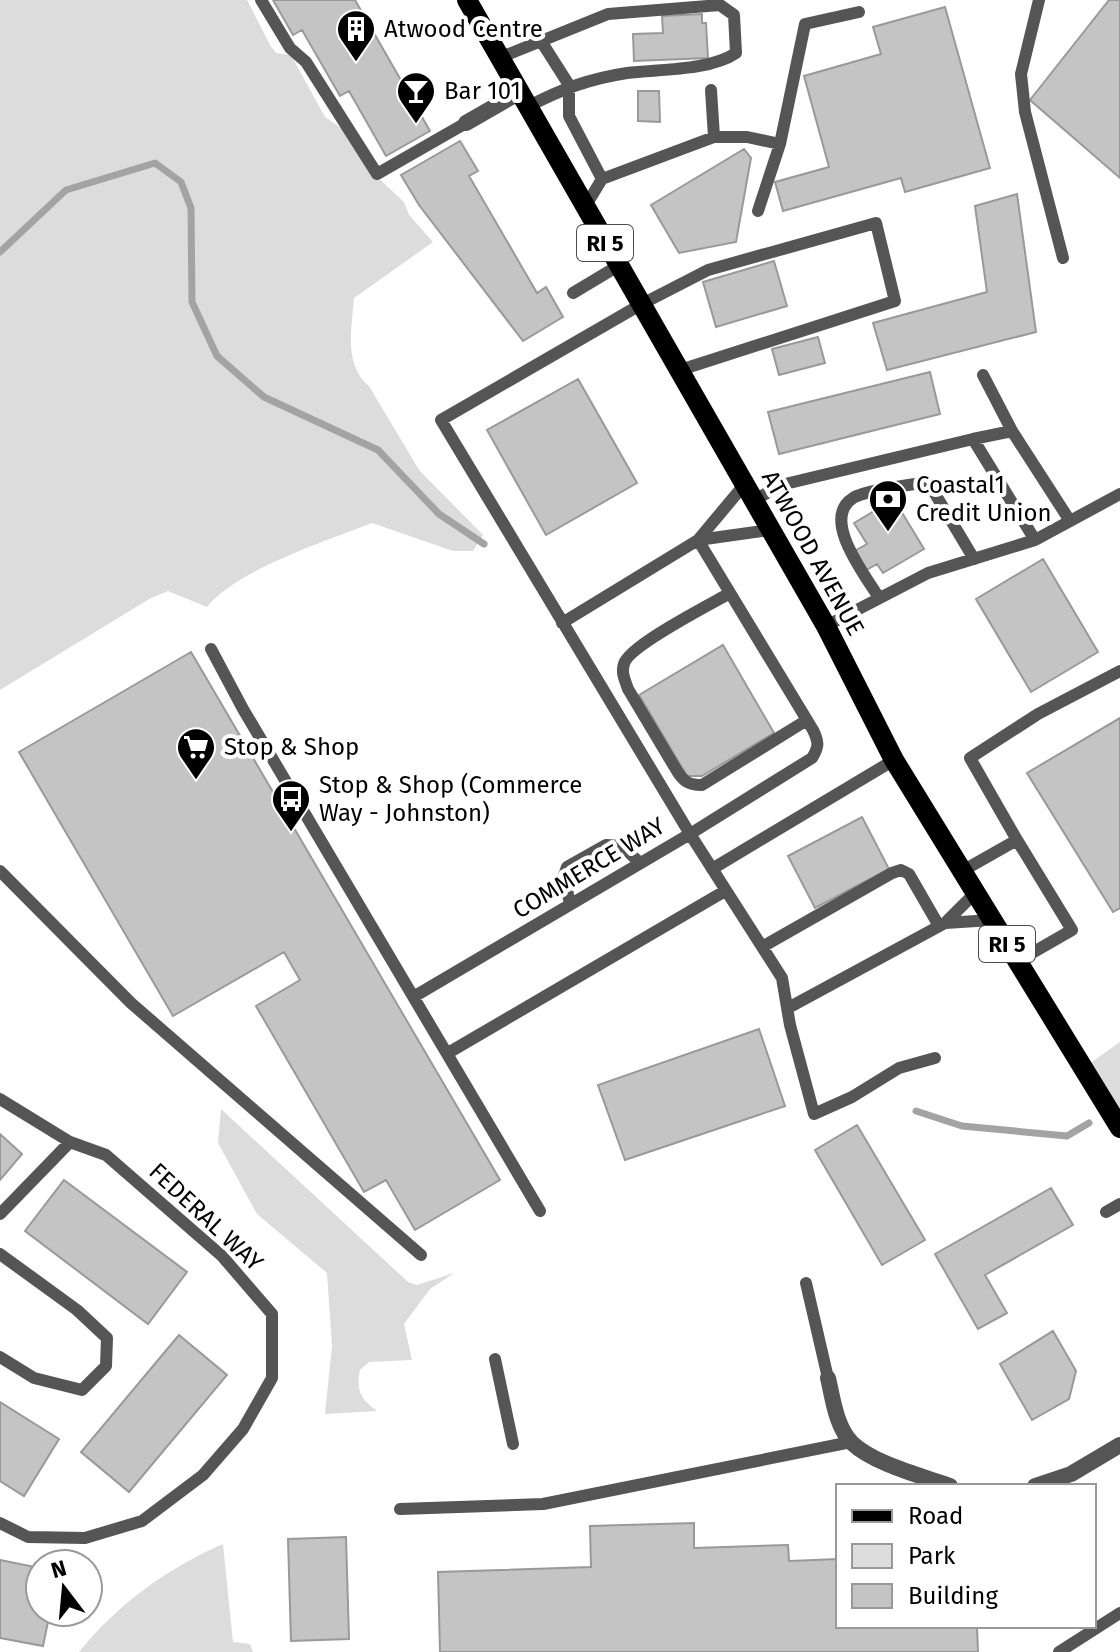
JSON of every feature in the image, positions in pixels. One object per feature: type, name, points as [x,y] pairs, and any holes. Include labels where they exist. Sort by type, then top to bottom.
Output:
[{"type":"main road","name":"ATWOOD AVENUE","points":[[467,0],[826,626],[894,760],[1120,1128]]},
{"type":"street","points":[[466,123],[523,99]]},
{"type":"street","points":[[828,1378],[837,1417],[851,1442],[873,1456],[945,1484]]},
{"type":"street","points":[[1043,1484],[1071,1474],[1120,1445]]},
{"type":"lane","points":[[261,0],[290,48],[306,62],[377,174],[466,123]]},
{"type":"lane","points":[[1039,0],[1021,74],[1025,112],[1063,258]]},
{"type":"lane","points":[[499,58],[608,14],[720,5],[734,15],[736,53],[722,62],[624,74],[569,85],[523,99]]},
{"type":"lane","points":[[758,211],[780,144],[805,24],[859,12]]},
{"type":"lane","points":[[541,41],[569,85],[569,116],[602,179]]},
{"type":"lane","points":[[711,90],[714,137]]},
{"type":"lane","points":[[585,207],[602,179],[714,137],[747,137],[780,144]]},
{"type":"lane","points":[[677,371],[895,301],[876,223],[708,270],[640,305],[441,420],[690,834],[812,758],[818,749],[818,740],[807,720],[698,540]]},
{"type":"lane","points":[[573,293],[618,266]]},
{"type":"lane","points":[[983,375],[1012,431],[1070,521]]},
{"type":"lane","points":[[562,623],[698,540],[749,493],[1012,431]]},
{"type":"lane","points":[[973,439],[1035,540]]},
{"type":"lane","points":[[879,598],[842,535],[840,522],[844,507],[854,497],[928,482],[974,559]]},
{"type":"lane","points":[[826,626],[928,573],[1035,540],[1120,494]]},
{"type":"lane","points":[[698,540],[769,530]]},
{"type":"lane","points":[[730,593],[643,643],[629,653],[624,663],[623,677],[677,771],[683,780],[692,785],[702,785],[807,720]]},
{"type":"lane","points":[[211,649],[243,709],[540,1211]]},
{"type":"lane","points":[[1018,961],[1072,930],[970,758],[1038,714],[1120,671]]},
{"type":"lane","points":[[712,869],[894,760]]},
{"type":"lane","name":"COMMERCE WAY","points":[[415,996],[690,834],[782,978],[814,1114],[852,1097],[899,1068],[935,1058]]},
{"type":"lane","points":[[964,870],[1017,840]]},
{"type":"lane","points":[[570,904],[564,876],[567,867],[606,845],[622,846],[640,863]]},
{"type":"lane","points":[[762,947],[901,870],[909,874],[942,925]]},
{"type":"lane","points":[[0,871],[131,1003],[421,1255]]},
{"type":"lane","points":[[448,1053],[725,891]]},
{"type":"lane","points":[[788,1008],[942,925],[976,892]]},
{"type":"lane","points":[[942,925],[992,920]]},
{"type":"lane","name":"FEDERAL WAY","points":[[0,1099],[70,1142],[106,1155],[222,1256],[272,1314],[272,1378],[243,1429],[203,1475],[142,1521],[85,1538],[28,1537],[0,1523]]},
{"type":"lane","points":[[0,1214],[70,1142]]},
{"type":"lane","points":[[1106,1212],[1120,1204]]},
{"type":"lane","points":[[0,1254],[77,1310],[107,1338],[106,1366],[82,1390],[34,1378],[0,1357]]},
{"type":"lane","points":[[806,1283],[828,1378]]},
{"type":"lane","points":[[495,1359],[513,1444]]},
{"type":"lane","points":[[400,1509],[543,1504],[851,1442]]},
{"type":"lane","points":[[1059,1652],[1120,1613]]},
{"type":"green space","points":[[0,0],[247,0],[276,53],[291,55],[325,117],[347,132],[373,173],[404,202],[409,215],[433,242],[354,298],[352,356],[355,367],[419,470],[483,535],[473,551],[453,551],[372,523],[259,569],[220,594],[207,607],[168,591],[151,598],[0,690]]},
{"type":"green space","points":[[1120,1042],[1120,1130],[1082,1069]]},
{"type":"green space","points":[[221,1109],[408,1282],[417,1285],[454,1273],[430,1289],[404,1324],[412,1360],[369,1362],[360,1370],[361,1394],[377,1411],[325,1414],[332,1346],[327,1273],[257,1214],[218,1143]]},
{"type":"green space","points":[[223,1544],[233,1642],[250,1644],[253,1652],[79,1652],[110,1618],[144,1589]]},
{"type":"building","name":"Atwood Centre","points":[[273,0],[355,0],[430,131],[386,156],[349,91],[340,96],[302,30],[293,35]]},
{"type":"building","points":[[1109,0],[1120,0],[1120,178],[1030,100]]},
{"type":"building","points":[[945,7],[990,168],[905,192],[901,178],[783,211],[775,182],[829,167],[804,76],[881,54],[873,27]]},
{"type":"building","points":[[702,14],[702,23],[706,23],[708,58],[634,61],[633,34],[663,33],[662,16]]},
{"type":"building","points":[[638,91],[659,91],[660,122],[638,121]]},
{"type":"building","points":[[460,141],[478,171],[469,176],[537,293],[546,287],[563,317],[523,341],[419,205],[401,175]]},
{"type":"building","points":[[744,149],[751,158],[736,242],[679,253],[651,205]]},
{"type":"building","points":[[1017,194],[1036,332],[887,370],[873,323],[987,292],[975,206]]},
{"type":"building","points":[[774,261],[787,306],[716,327],[703,282]]},
{"type":"building","points":[[818,337],[825,363],[779,375],[772,349]]},
{"type":"building","points":[[930,372],[940,414],[779,454],[768,412]]},
{"type":"building","points":[[578,379],[637,483],[546,535],[487,430]]},
{"type":"building","name":"Coastal1 Credit Union","points":[[891,501],[895,508],[898,506],[924,549],[883,573],[877,564],[861,573],[849,554],[867,544],[854,523]]},
{"type":"building","points":[[1043,559],[1098,652],[1031,692],[976,599]]},
{"type":"building","points":[[723,645],[774,733],[702,776],[687,776],[639,695]]},
{"type":"building","points":[[191,652],[500,1180],[415,1230],[386,1180],[364,1192],[256,1006],[300,980],[284,952],[173,1016],[19,752]]},
{"type":"building","points":[[1120,718],[1120,908],[1113,912],[1027,773]]},
{"type":"building","points":[[862,817],[889,869],[815,908],[788,856]]},
{"type":"building","points":[[759,1029],[785,1106],[625,1160],[598,1085]]},
{"type":"building","points":[[857,1125],[925,1240],[882,1265],[815,1150]]},
{"type":"building","points":[[0,1134],[22,1154],[0,1180]]},
{"type":"building","points":[[64,1180],[187,1272],[148,1324],[25,1231]]},
{"type":"building","points":[[1051,1188],[1073,1225],[985,1275],[1007,1313],[978,1329],[935,1254]]},
{"type":"building","points":[[1053,1331],[1076,1371],[1069,1399],[1032,1420],[1000,1364]]},
{"type":"building","points":[[179,1335],[227,1375],[129,1492],[81,1452]]},
{"type":"building","points":[[0,1402],[59,1439],[24,1496],[0,1481]]},
{"type":"building","points":[[694,1523],[694,1548],[788,1545],[789,1561],[836,1559],[836,1628],[977,1628],[978,1652],[440,1652],[438,1572],[591,1567],[590,1526]]},
{"type":"building","points":[[346,1537],[349,1639],[291,1641],[288,1539]]},
{"type":"building","points":[[0,1560],[24,1565],[24,1628],[47,1628],[43,1646],[0,1638]]},
{"type":"waterway","points":[[0,252],[66,190],[155,163],[181,182],[191,208],[192,302],[217,356],[264,397],[378,450],[439,514],[484,544]]},
{"type":"waterway","points":[[916,1111],[962,1126],[1067,1136],[1089,1123]]},
{"type":"place","name":"Atwood Centre","points":[[356,63]]},
{"type":"place","name":"Bar 101","points":[[416,125]]},
{"type":"place","name":"Coastal1 Credit Union","points":[[888,533]]},
{"type":"place","name":"Stop & Shop","points":[[196,781]]},
{"type":"place","name":"Stop & Shop (Commerce Way - Johnston)","points":[[291,833]]}]
